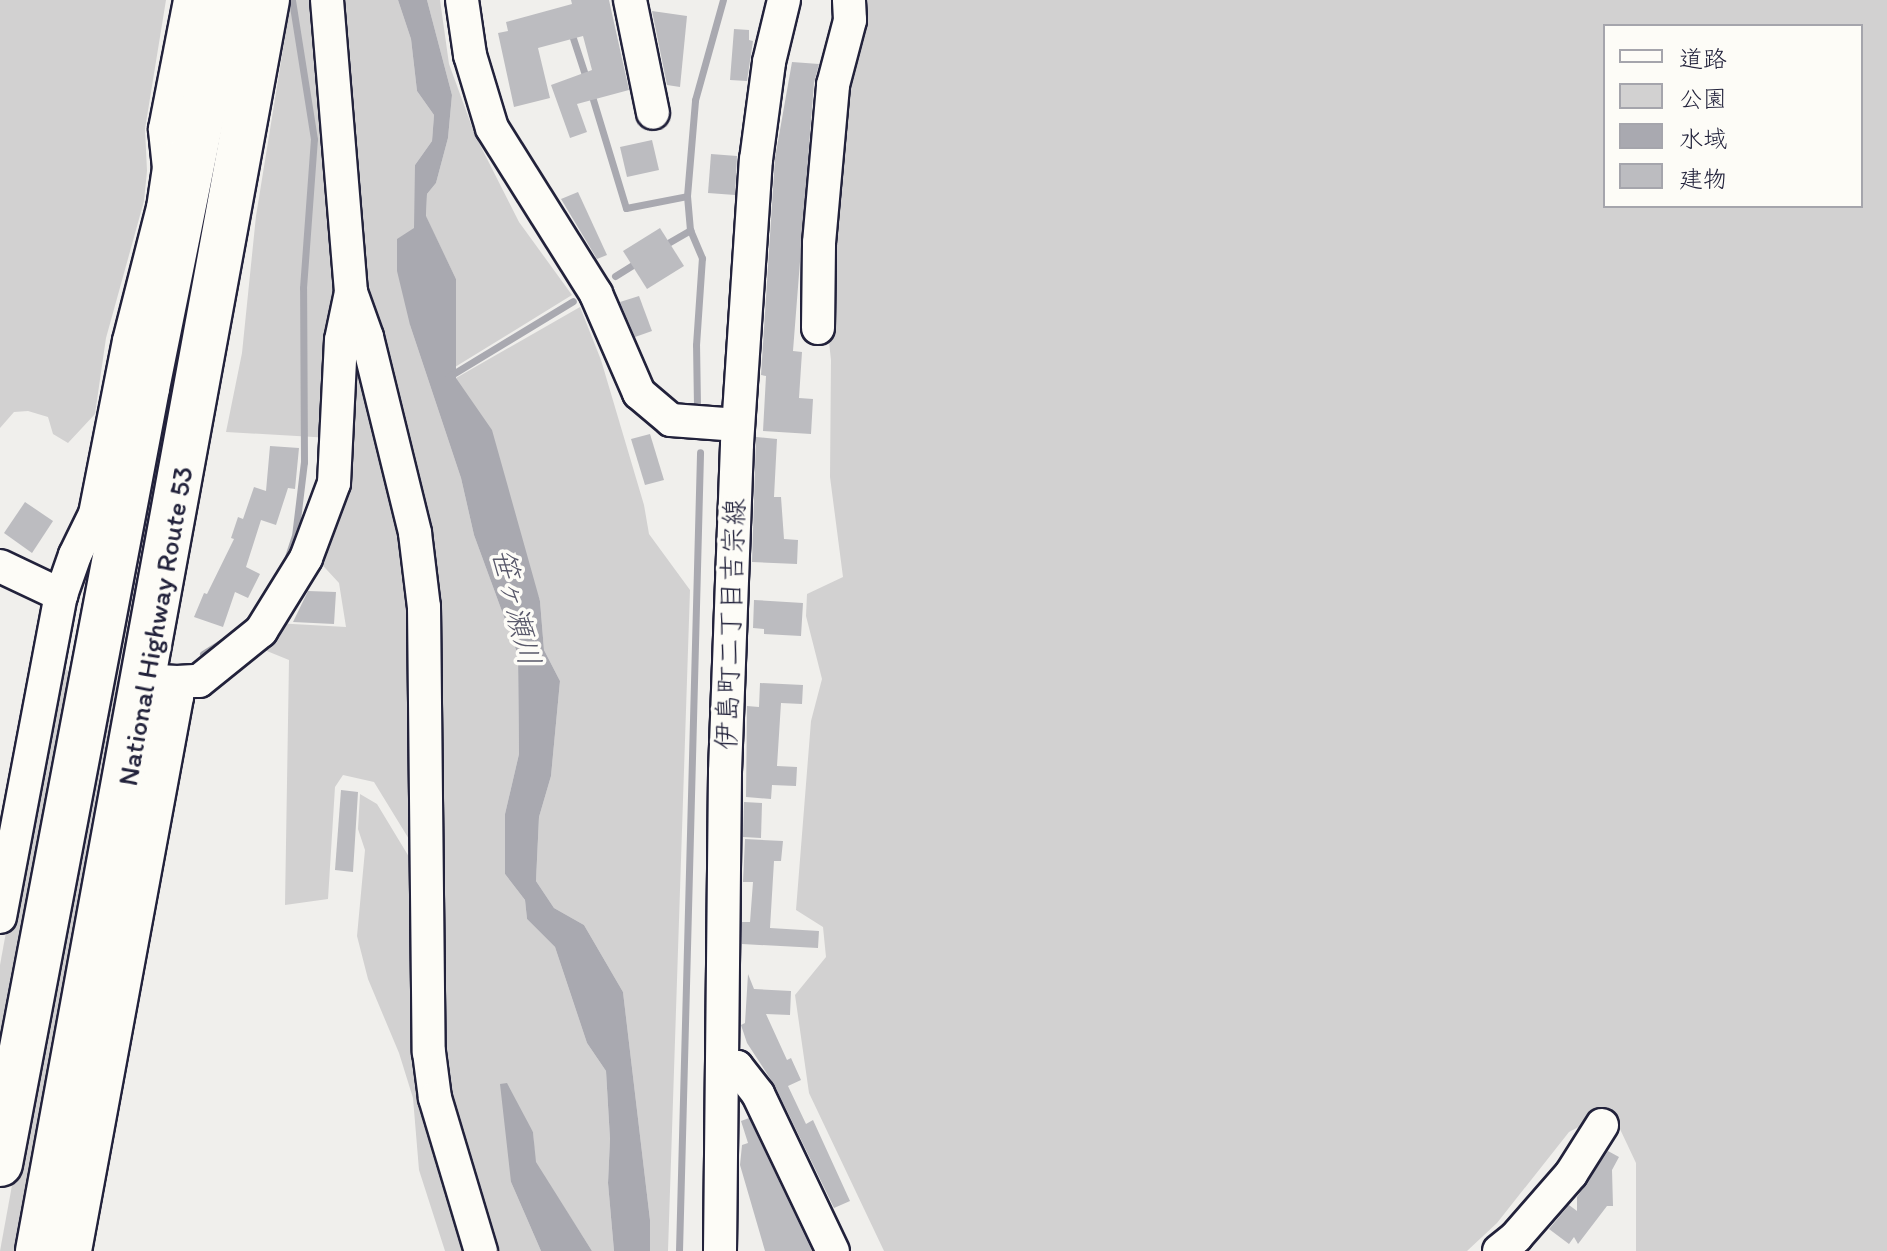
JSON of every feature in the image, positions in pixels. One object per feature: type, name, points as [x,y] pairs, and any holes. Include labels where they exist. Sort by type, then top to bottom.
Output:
[{"type":"highway","name":"National Highway Route 53","points":[[0,1164],[225,0]]},
{"type":"highway","name":"National Highway Route 53","points":[[38,1251],[161,681],[244,127],[267,0]]},
{"type":"street","points":[[0,917],[61,595],[75,555],[95,514],[129,341],[163,208],[169,168],[165,129],[190,0]]},
{"type":"street","points":[[327,0],[351,292],[367,337],[415,533],[424,607],[429,1052],[435,1098],[481,1251]]},
{"type":"street","points":[[462,0],[470,55],[492,128],[596,294],[639,393],[671,420],[738,425]]},
{"type":"street","points":[[630,0],[653,113]]},
{"type":"street","name":"伊島町二丁目吉宗線","points":[[720,1251],[725,772],[738,425],[756,160],[769,62],[784,0]]},
{"type":"street","points":[[818,328],[819,243],[833,85],[850,20],[849,0]]},
{"type":"street","points":[[75,1251],[161,681],[199,681],[261,631],[306,558],[334,483],[341,340],[351,292]]},
{"type":"street","points":[[0,566],[61,595]]},
{"type":"street","points":[[51,648],[97,656]]},
{"type":"street","points":[[722,1066],[737,1067],[758,1094],[833,1251]]},
{"type":"street","points":[[1516,1246],[1571,1174],[1602,1125]]},
{"type":"green space","points":[[0,0],[166,0],[145,129],[147,171],[144,201],[106,338],[95,414],[68,443],[53,434],[48,417],[28,411],[14,412],[0,428]]},
{"type":"green space","points":[[291,0],[320,0],[342,290],[331,438],[226,432],[242,353],[256,216]]},
{"type":"green space","points":[[334,0],[398,0],[411,39],[417,91],[434,115],[432,141],[415,165],[417,209],[410,325],[461,478],[474,535],[518,655],[519,754],[505,814],[505,874],[525,900],[527,919],[555,947],[587,1043],[606,1071],[610,1139],[608,1183],[614,1251],[592,1251],[535,1162],[533,1132],[526,1122],[511,1182],[541,1251],[486,1251],[440,1097],[431,605],[372,333]]},
{"type":"green space","points":[[427,0],[440,0],[449,64],[475,135],[519,222],[572,295],[455,367],[456,279],[426,217],[427,194],[436,183],[448,138],[452,95]]},
{"type":"green space","points":[[856,0],[1887,0],[1887,1251],[1636,1251],[1636,1163],[1611,1110],[1569,1132],[1497,1223],[1467,1251],[884,1251],[809,1093],[795,995],[826,957],[823,927],[796,910],[811,721],[822,679],[806,616],[807,594],[843,577],[830,477],[831,360],[825,306]]},
{"type":"green space","points":[[580,307],[601,360],[644,505],[649,534],[690,590],[668,1251],[650,1251],[650,1220],[623,992],[584,925],[554,908],[536,881],[539,817],[551,776],[560,681],[544,650],[540,601],[456,378]]},
{"type":"green space","points":[[361,342],[407,535],[423,862],[374,782],[343,775],[335,787],[328,899],[285,905],[289,660],[257,647],[275,623],[346,627],[339,583],[315,557],[350,343]]},
{"type":"green space","points":[[123,578],[147,583],[39,1173],[15,1251],[0,1251]]},
{"type":"green space","points":[[55,663],[70,672],[73,684],[0,1051],[0,965]]},
{"type":"green space","points":[[360,794],[377,804],[423,880],[425,965],[475,1251],[445,1251],[419,1170],[413,1098],[399,1053],[368,979],[357,936],[365,850],[358,829]]},
{"type":"water","name":"笹ヶ瀬川","points":[[398,0],[427,0],[452,95],[448,138],[436,183],[427,194],[426,216],[456,279],[456,378],[492,430],[540,601],[544,650],[560,681],[551,776],[539,817],[536,881],[554,908],[584,925],[623,992],[650,1220],[650,1251],[614,1251],[608,1183],[610,1139],[606,1071],[587,1043],[555,947],[527,919],[525,900],[505,874],[505,814],[519,754],[518,655],[474,535],[461,478],[410,325],[397,271],[397,239],[414,228],[415,165],[432,141],[434,115],[417,91],[411,39]]},
{"type":"water","points":[[507,1083],[533,1132],[536,1162],[592,1251],[541,1251],[511,1182],[500,1084]]},
{"type":"building","points":[[571,0],[609,0],[629,90],[577,104],[587,132],[570,138],[551,85],[592,70],[583,36],[538,48],[550,98],[514,107],[498,33],[508,31],[506,22],[572,4]]},
{"type":"building","points":[[652,11],[687,16],[680,87],[667,85]]},
{"type":"building","points":[[734,29],[749,30],[749,40],[753,41],[747,81],[730,80]]},
{"type":"building","points":[[792,62],[819,64],[814,83],[793,351],[802,352],[799,398],[813,399],[811,434],[763,431],[766,376],[761,375],[775,158]]},
{"type":"building","points":[[652,140],[659,170],[627,177],[620,147]]},
{"type":"building","points":[[711,154],[737,156],[735,195],[708,193]]},
{"type":"building","points":[[578,192],[607,255],[597,259],[561,199]]},
{"type":"building","points":[[660,228],[684,266],[647,289],[623,251]]},
{"type":"building","points":[[639,296],[652,331],[635,337],[620,302]]},
{"type":"building","points":[[650,434],[664,480],[645,485],[631,439]]},
{"type":"building","points":[[756,437],[777,439],[774,497],[781,497],[784,539],[798,540],[797,564],[752,562]]},
{"type":"building","points":[[270,446],[299,448],[295,489],[288,488],[276,525],[261,520],[246,567],[260,574],[248,598],[235,592],[223,627],[194,617],[234,539],[231,538],[238,517],[243,519],[254,487],[266,491]]},
{"type":"building","points":[[25,502],[53,521],[32,553],[4,533]]},
{"type":"building","points":[[308,591],[336,592],[334,624],[293,622]]},
{"type":"building","points":[[754,600],[803,603],[801,636],[764,634],[764,629],[753,628]]},
{"type":"building","points":[[760,683],[803,685],[802,704],[781,703],[777,766],[797,767],[796,786],[772,785],[771,799],[746,797],[747,706],[759,707]]},
{"type":"building","points":[[341,790],[358,792],[353,872],[335,870]]},
{"type":"building","points":[[744,802],[762,803],[761,838],[743,837]]},
{"type":"building","points":[[745,839],[783,841],[781,861],[774,861],[770,928],[819,931],[818,948],[742,944],[742,922],[750,922],[753,882],[743,882]]},
{"type":"building","points":[[748,974],[754,989],[791,991],[790,1015],[766,1014],[787,1060],[791,1058],[801,1080],[788,1086],[806,1124],[813,1120],[850,1201],[834,1208],[775,1086],[747,1043],[741,1025],[745,1023]]},
{"type":"building","points":[[749,1118],[812,1251],[765,1251],[740,1165],[742,1145],[748,1143],[741,1121]]},
{"type":"building","points":[[1608,1151],[1619,1157],[1612,1170],[1613,1206],[1607,1206],[1578,1244],[1574,1237],[1569,1244],[1549,1229],[1569,1205],[1577,1211],[1577,1197]]},
{"type":"waterway","points":[[286,563],[295,536],[304,462],[303,288],[314,139],[292,0]]},
{"type":"waterway","points":[[697,406],[696,345],[702,258],[690,230],[687,196],[695,100],[723,0]]},
{"type":"waterway","points":[[571,32],[587,81]]},
{"type":"waterway","points":[[591,93],[626,208],[687,196]]},
{"type":"waterway","points":[[661,247],[690,230]]},
{"type":"waterway","points":[[615,276],[637,262]]},
{"type":"waterway","points":[[448,377],[573,301]]},
{"type":"waterway","points":[[679,1251],[700,452]]},
{"type":"waterway","points":[[203,654],[225,640]]}]
